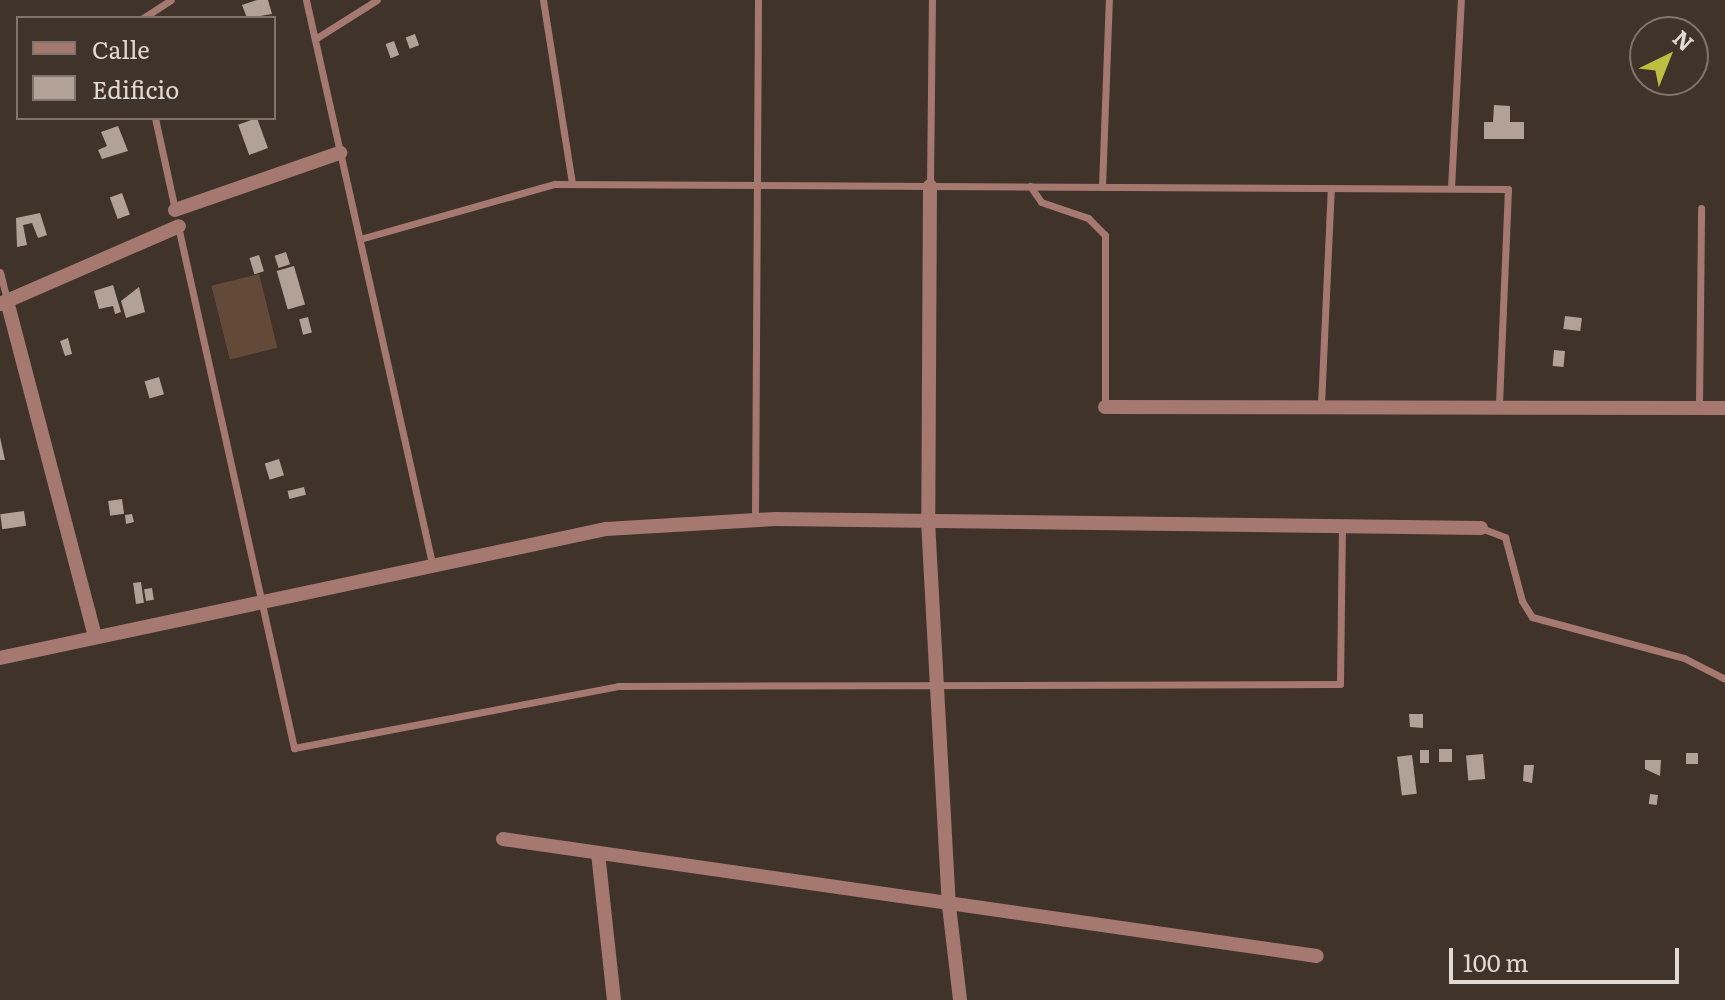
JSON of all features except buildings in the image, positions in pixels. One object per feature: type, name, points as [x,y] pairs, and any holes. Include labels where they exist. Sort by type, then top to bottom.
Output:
[{"type":"street","points":[[175,210],[340,153]]},
{"type":"street","points":[[930,186],[928,521],[934,685],[949,906],[960,1000]]},
{"type":"street","points":[[95,637],[3,303],[179,226]]},
{"type":"street","points":[[1105,407],[1499,405],[1725,408]]},
{"type":"street","points":[[0,658],[432,563],[606,529],[755,519],[1481,528]]},
{"type":"street","points":[[503,839],[949,906],[1317,956]]},
{"type":"street","points":[[598,853],[614,1000]]},
{"type":"lane","points":[[146,16],[171,0]]},
{"type":"lane","points":[[306,0],[432,563]]},
{"type":"lane","points":[[315,39],[377,0]]},
{"type":"lane","points":[[543,0],[572,184]]},
{"type":"lane","points":[[755,519],[758,0]]},
{"type":"lane","points":[[930,186],[932,0]]},
{"type":"lane","points":[[1102,187],[1109,0]]},
{"type":"lane","points":[[1451,188],[1461,0]]},
{"type":"lane","points":[[155,120],[294,748],[618,686],[1340,684],[1342,526]]},
{"type":"lane","points":[[360,239],[535,187],[572,184],[1508,189],[1499,405]]},
{"type":"lane","points":[[1030,186],[1041,202],[1094,222],[1108,245],[1105,407]]},
{"type":"lane","points":[[1321,405],[1331,188]]},
{"type":"lane","points":[[1699,408],[1701,208]]},
{"type":"lane","points":[[0,272],[3,303]]},
{"type":"lane","points":[[1481,528],[1505,537],[1522,601],[1532,617],[1684,658],[1725,679]]},
{"type":"shaded area","points":[[259,274],[277,348],[230,360],[211,286]]}]
